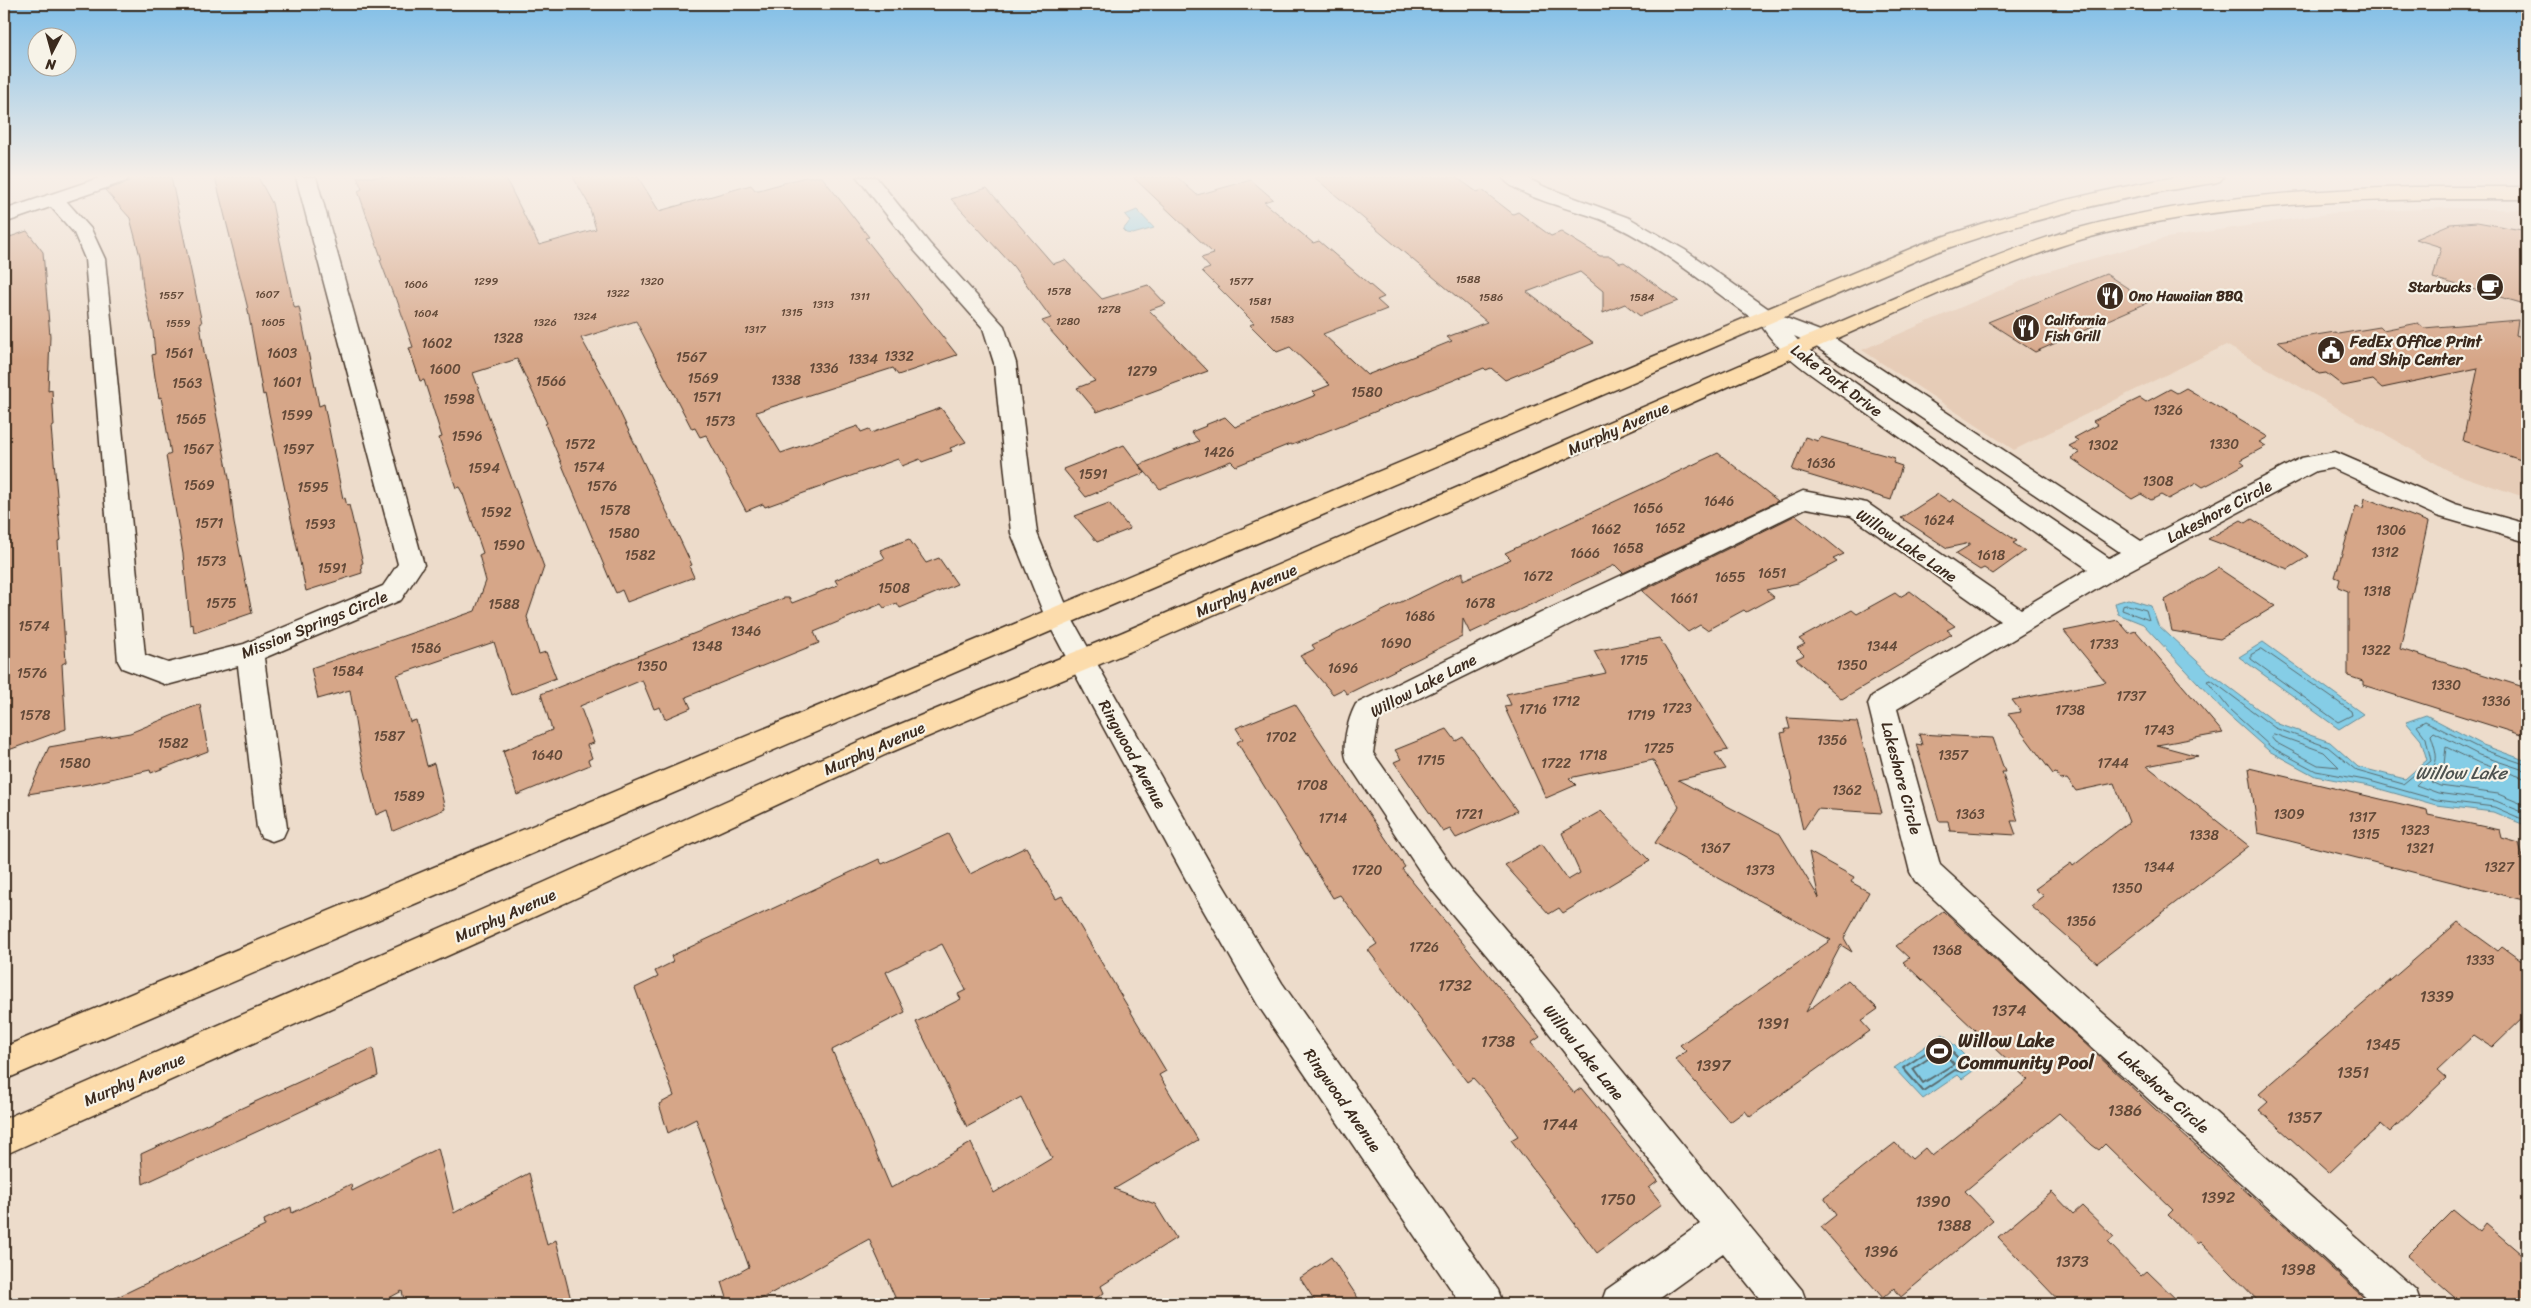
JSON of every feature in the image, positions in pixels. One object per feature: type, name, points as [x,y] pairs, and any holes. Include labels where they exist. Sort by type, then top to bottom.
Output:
[{"type":"main road","points":[[4,1064],[1765,317],[1957,238]]},
{"type":"main road","name":"Murphy Avenue","points":[[4,1136],[563,889],[879,745],[1082,659],[1794,350],[2017,255],[2066,238]]},
{"type":"street","name":"Mission Springs Circle","points":[[88,238],[95,259],[132,662],[167,674],[250,653],[392,593],[412,565],[323,238]]},
{"type":"street","name":"Ringwood Avenue","points":[[915,238],[993,326],[1006,363],[1024,533],[1058,617],[1201,877],[1270,994],[1484,1304]]},
{"type":"street","points":[[1655,238],[1765,317]]},
{"type":"street","name":"Lake Park Drive","points":[[1765,317],[1820,339],[2140,552]]},
{"type":"street","name":"Lake Park Drive","points":[[1765,317],[1794,350],[1937,453],[2108,570]]},
{"type":"street","name":"Lakeshore Circle","points":[[2402,1304],[2066,1002],[1926,872],[1882,704],[2019,621],[2140,552],[2310,464],[2335,460],[2446,510],[2527,533]]},
{"type":"street","name":"Willow Lake Lane","points":[[1788,1304],[1516,966],[1444,881],[1358,755],[1366,712],[1555,618],[1803,499],[1858,508],[2019,621]]},
{"type":"street","points":[[250,653],[272,828]]},
{"type":"street","points":[[1620,1304],[1727,1228]]},
{"type":"shaded area","points":[[2166,238],[2527,238],[2527,498],[2453,473],[2226,345],[2014,450],[1862,350],[2038,274]]},
{"type":"water","name":"Willow Lake","points":[[2128,599],[2151,606],[2158,625],[2209,672],[2278,724],[2330,742],[2358,767],[2405,779],[2427,760],[2421,740],[2406,722],[2426,715],[2483,745],[2527,761],[2527,826],[2493,812],[2436,805],[2369,786],[2315,776],[2269,751],[2226,713],[2143,624],[2118,614],[2115,603]]},
{"type":"water","points":[[2263,642],[2363,714],[2339,729],[2239,657]]},
{"type":"water","name":"Willow Lake Community Pool","points":[[1943,1034],[1977,1068],[1962,1079],[1958,1075],[1923,1099],[1894,1068]]},
{"type":"building","points":[[32,238],[43,252],[50,336],[48,391],[52,390],[54,426],[51,427],[61,540],[58,541],[66,662],[62,664],[66,729],[6,751],[6,740],[4,741],[4,239]]},
{"type":"building","points":[[135,238],[184,238],[202,323],[200,324],[204,352],[229,478],[234,523],[252,613],[194,633],[193,624],[190,625],[183,554],[166,456],[171,454],[161,397],[159,398],[155,377],[152,355],[155,354],[153,332],[143,287],[140,256]]},
{"type":"building","points":[[230,238],[279,238],[293,303],[295,308],[299,307],[319,406],[324,404],[343,499],[345,498],[347,506],[349,505],[363,563],[361,564],[362,573],[306,591],[265,394],[263,395],[247,305]]},
{"type":"building","points":[[374,238],[536,238],[539,245],[564,238],[865,238],[957,355],[898,375],[893,368],[756,412],[781,453],[858,426],[861,432],[869,429],[871,433],[941,408],[966,442],[950,448],[952,451],[922,462],[920,459],[902,466],[898,459],[765,507],[763,504],[746,511],[706,435],[700,437],[695,428],[692,429],[636,321],[581,338],[608,387],[692,565],[689,566],[694,577],[627,602],[622,590],[616,593],[610,580],[545,424],[547,423],[517,359],[473,373],[544,567],[527,617],[539,654],[546,652],[556,678],[511,695],[494,642],[397,675],[410,722],[416,720],[427,766],[434,763],[445,809],[393,831],[387,810],[376,815],[360,752],[350,690],[318,699],[311,668],[475,611],[486,581],[479,555],[483,553],[463,494],[459,487],[456,488],[439,438],[442,437],[424,380],[420,381],[409,348],[413,347],[396,297],[394,297],[380,260],[382,260]]},
{"type":"building","points":[[987,238],[1030,238],[1053,264],[1065,260],[1102,299],[1148,285],[1166,304],[1149,310],[1208,371],[1097,412],[1077,388],[1095,381],[1042,321],[1051,318],[1013,266]]},
{"type":"building","points":[[1197,238],[1307,238],[1313,243],[1319,241],[1384,297],[1377,300],[1387,309],[1323,334],[1367,375],[1452,341],[1447,337],[1487,322],[1387,238],[1571,238],[1600,256],[1610,256],[1620,263],[1624,262],[1678,301],[1640,316],[1625,304],[1603,313],[1603,291],[1580,272],[1527,292],[1594,343],[1505,380],[1491,368],[1486,370],[1484,368],[1236,466],[1231,461],[1160,489],[1139,465],[1199,441],[1191,432],[1225,417],[1235,427],[1316,395],[1313,392],[1330,385],[1290,347],[1277,352],[1250,325],[1254,323],[1202,271],[1210,268],[1201,258],[1214,254]]},
{"type":"building","points":[[2526,238],[2523,269],[2527,270],[2521,303],[2433,278],[2441,247],[2415,239]]},
{"type":"building","points":[[2106,274],[2149,302],[2035,352],[1988,322]]},
{"type":"building","points":[[2518,320],[2516,335],[2527,339],[2527,462],[2463,441],[2478,368],[2382,388],[2373,380],[2343,386],[2326,373],[2319,374],[2278,341],[2380,327],[2383,330],[2418,323],[2424,328]]},
{"type":"building","points":[[2186,388],[2268,437],[2259,442],[2266,446],[2240,460],[2245,464],[2213,482],[2203,487],[2197,483],[2168,499],[2161,495],[2151,500],[2141,494],[2132,499],[2071,458],[2080,453],[2069,446],[2079,441],[2074,438],[2098,425],[2093,421],[2140,398],[2146,402],[2170,389],[2177,393]]},
{"type":"building","points":[[1805,437],[1818,441],[1820,437],[1895,458],[1893,463],[1902,466],[1891,500],[1792,470]]},
{"type":"building","points":[[1124,445],[1145,473],[1086,497],[1063,469]]},
{"type":"building","points":[[1718,453],[1778,501],[1623,573],[1615,565],[1470,633],[1463,619],[1462,637],[1347,694],[1343,689],[1333,694],[1300,656],[1315,649],[1312,645],[1463,572],[1463,580],[1511,559],[1505,553]]},
{"type":"building","points":[[1938,494],[1950,502],[1953,499],[2017,541],[2013,543],[2025,551],[1993,574],[1984,568],[1980,570],[1955,554],[1970,545],[1970,543],[1947,548],[1901,518]]},
{"type":"building","points":[[2365,498],[2428,522],[2400,649],[2527,688],[2527,730],[2521,728],[2521,735],[2363,685],[2363,681],[2348,676],[2348,591],[2338,587],[2340,579],[2335,577],[2356,506],[2363,508]]},
{"type":"building","points":[[1109,503],[1130,529],[1097,542],[1075,516]]},
{"type":"building","points":[[1796,515],[1844,554],[1833,559],[1837,562],[1798,583],[1766,590],[1774,597],[1746,612],[1744,610],[1707,630],[1700,625],[1688,632],[1642,591]]},
{"type":"building","points":[[2252,519],[2309,556],[2288,569],[2208,539],[2241,520],[2246,523]]},
{"type":"building","points":[[909,539],[926,563],[939,558],[957,584],[900,608],[897,603],[884,608],[881,604],[814,632],[819,643],[686,697],[691,708],[665,719],[660,707],[654,709],[642,680],[580,706],[594,743],[587,745],[592,758],[588,760],[590,765],[517,795],[503,751],[552,730],[541,694],[784,598],[789,598],[792,603],[838,585],[835,580],[885,558],[880,550]]},
{"type":"building","points":[[2218,568],[2275,606],[2220,639],[2172,631],[2165,600]]},
{"type":"building","points":[[1910,591],[1955,626],[1947,630],[1952,634],[1842,699],[1796,659],[1804,655],[1797,648],[1805,644],[1799,639],[1852,610],[1857,614],[1895,593],[1900,597]]},
{"type":"building","points":[[2118,620],[2129,633],[2136,631],[2223,733],[2157,745],[2198,756],[2147,766],[2249,846],[2097,963],[2031,906],[2044,896],[2035,889],[2071,863],[2073,866],[2129,822],[2114,783],[2076,791],[2067,779],[2061,780],[2056,773],[2053,774],[2008,714],[2021,712],[2012,700],[2106,682],[2064,631]]},
{"type":"building","points":[[1659,638],[1728,750],[1715,753],[1726,769],[1678,780],[1780,834],[1819,898],[1809,852],[1854,877],[1851,882],[1869,892],[1844,938],[1852,952],[1841,945],[1806,1012],[1848,980],[1878,1009],[1861,1021],[1870,1031],[1750,1117],[1745,1111],[1730,1122],[1675,1059],[1686,1051],[1680,1045],[1831,940],[1655,843],[1679,807],[1653,760],[1569,778],[1576,785],[1546,798],[1504,706],[1511,705],[1506,694],[1606,673],[1594,651]]},
{"type":"building","points":[[200,704],[208,751],[151,773],[150,770],[89,784],[28,794],[49,747],[130,733]]},
{"type":"building","points":[[1295,704],[1405,867],[1402,869],[1540,1037],[1531,1043],[1574,1093],[1581,1088],[1658,1181],[1649,1188],[1662,1204],[1597,1253],[1511,1140],[1518,1136],[1484,1090],[1473,1078],[1467,1082],[1368,950],[1377,944],[1340,895],[1333,898],[1237,742],[1243,739],[1236,728]]},
{"type":"building","points":[[1787,718],[1857,722],[1882,813],[1817,809],[1803,830],[1781,733],[1786,732],[1785,729],[1790,729]]},
{"type":"building","points":[[1447,729],[1456,741],[1463,737],[1517,811],[1456,838],[1450,829],[1443,832],[1394,762],[1401,759],[1395,750]]},
{"type":"building","points":[[1919,734],[1993,738],[2005,772],[2002,772],[2018,821],[2011,821],[2016,835],[1950,831],[1948,821],[1939,821],[1916,744],[1922,745]]},
{"type":"building","points":[[2249,768],[2427,810],[2428,815],[2500,830],[2502,838],[2519,843],[2527,872],[2527,901],[2258,833]]},
{"type":"building","points":[[1601,811],[1650,861],[1563,913],[1559,908],[1549,914],[1505,865],[1542,844],[1568,880],[1580,873],[1562,833]]},
{"type":"building","points":[[948,834],[970,874],[1026,847],[1056,899],[1062,896],[1166,1071],[1159,1075],[1198,1140],[1114,1189],[1155,1204],[1176,1238],[1101,1286],[1104,1293],[1087,1304],[898,1304],[869,1239],[752,1304],[729,1304],[722,1282],[749,1267],[696,1119],[668,1133],[659,1104],[674,1096],[635,988],[658,977],[655,971],[673,962],[671,956],[879,859],[882,864]],"holes":[[[942,944],[966,990],[958,994],[961,999],[916,1022],[967,1127],[1021,1097],[1052,1158],[994,1193],[971,1143],[891,1188],[832,1050],[905,1012],[886,972]]]},
{"type":"building","points":[[1943,911],[2169,1122],[2371,1304],[2261,1304],[2200,1241],[2197,1243],[2168,1215],[2173,1210],[2105,1144],[2099,1150],[2059,1113],[1965,1191],[1993,1220],[1901,1297],[1894,1288],[1883,1298],[1821,1227],[1836,1215],[1824,1198],[1895,1143],[1912,1159],[1925,1148],[1932,1156],[2028,1080],[1903,962],[1909,958],[1896,946]]},
{"type":"building","points":[[2458,922],[2498,951],[2502,947],[2527,965],[2527,1013],[2492,1047],[2474,1035],[2437,1070],[2446,1078],[2390,1132],[2381,1124],[2329,1173],[2259,1110],[2268,1102],[2259,1094]]},
{"type":"building","points":[[373,1048],[378,1076],[143,1184],[141,1154]]},
{"type":"building","points":[[438,1148],[454,1213],[529,1173],[547,1245],[556,1240],[572,1304],[405,1304],[402,1291],[378,1304],[103,1304],[265,1226],[264,1220],[291,1207],[292,1213],[351,1184],[352,1191]]},
{"type":"building","points":[[2052,1192],[2073,1214],[2082,1206],[2114,1237],[2108,1242],[2141,1276],[2147,1271],[2181,1304],[2062,1304],[1998,1237]]},
{"type":"building","points":[[2453,1210],[2480,1232],[2486,1224],[2527,1259],[2527,1304],[2462,1304],[2407,1256]]},
{"type":"building","points":[[1331,1257],[1362,1304],[1317,1304],[1300,1278]]},
{"type":"place","name":"Starbucks","points":[[2490,287]]},
{"type":"place","name":"Ono Hawaiian BBQ","points":[[2110,296]]},
{"type":"place","name":"California Fish Grill","points":[[2026,328]]},
{"type":"place","name":"FedEx Office Print and Ship Center","points":[[2331,350]]},
{"type":"place","name":"Willow Lake Community Pool","points":[[1939,1051]]}]
